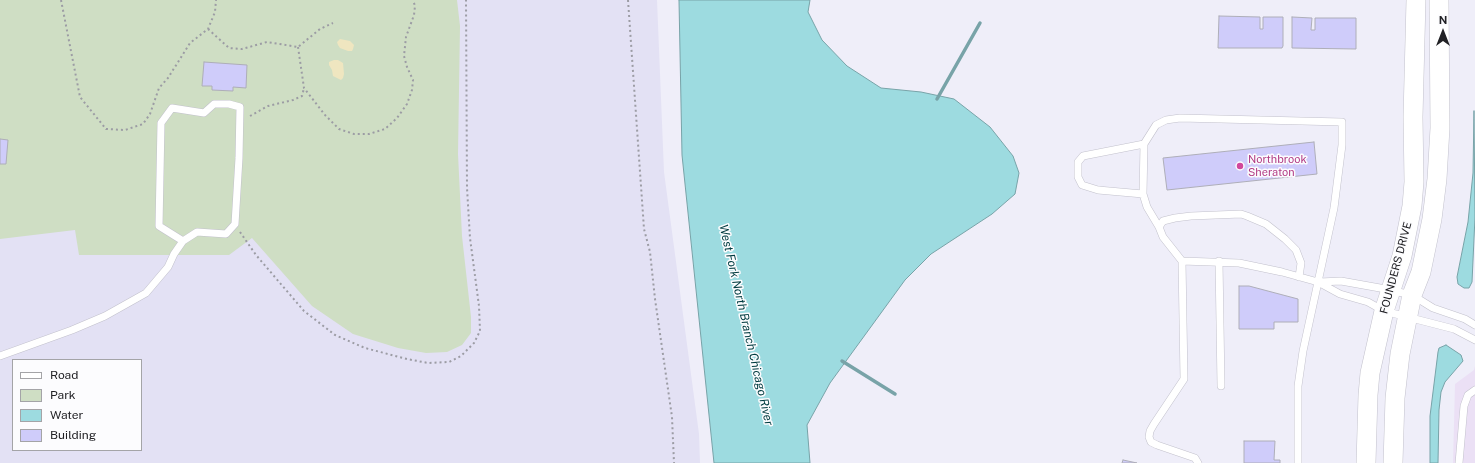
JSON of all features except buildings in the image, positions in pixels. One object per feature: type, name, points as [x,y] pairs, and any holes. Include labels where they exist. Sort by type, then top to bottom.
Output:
[{"type":"main road","name":"FOUNDERS DRIVE","points":[[1366,463],[1370,373],[1384,311],[1402,256],[1414,182],[1413,117],[1416,0]]},
{"type":"main road","name":"FOUNDERS DRIVE","points":[[1393,463],[1395,398],[1400,354],[1412,295],[1421,272],[1432,219],[1437,179],[1440,128],[1439,0]]},
{"type":"lane","points":[[0,356],[72,330],[105,316],[146,293],[168,267],[174,254],[183,241],[197,232],[226,234],[235,224],[240,107],[229,104],[214,104],[204,113],[172,108],[161,123],[160,226],[183,241]]},
{"type":"lane","points":[[1198,463],[1195,458],[1150,442],[1149,436],[1154,424],[1184,379],[1182,261],[1163,237],[1147,207],[1142,194],[1144,144],[1156,125],[1166,120],[1180,118],[1342,122],[1342,145],[1334,208],[1303,351],[1298,386],[1298,463]]},
{"type":"lane","points":[[1142,194],[1098,190],[1082,185],[1078,177],[1078,162],[1083,156],[1144,144]]},
{"type":"lane","points":[[1159,227],[1164,221],[1175,218],[1234,215],[1247,216],[1266,224],[1296,250],[1301,263],[1299,277]]},
{"type":"lane","points":[[1182,261],[1219,261],[1262,267],[1318,282],[1340,294],[1368,302],[1384,311],[1454,329],[1475,340]]},
{"type":"lane","points":[[1219,261],[1222,386]]},
{"type":"lane","points":[[1318,282],[1341,281],[1412,295],[1433,308],[1465,319],[1475,325]]},
{"type":"lane","points":[[1459,463],[1464,406],[1468,395],[1475,390]]},
{"type":"path","points":[[61,0],[80,97],[106,129],[125,130],[143,124],[150,114],[159,88],[168,78],[190,42],[208,29],[214,12],[216,0]]},
{"type":"path","points":[[304,88],[325,115],[339,129],[354,134],[369,134],[385,129],[397,118],[407,104],[412,90],[413,80],[406,67],[404,56],[406,36],[414,15],[413,0]]},
{"type":"path","points":[[235,224],[256,255],[304,311],[335,335],[365,348],[428,363],[449,362],[461,356],[474,343],[480,331],[479,306],[470,238],[467,188],[466,0]]},
{"type":"path","points":[[628,0],[644,229],[650,252],[672,417],[674,463]]},
{"type":"path","points":[[298,48],[320,29],[333,22]]},
{"type":"path","points":[[208,29],[229,48],[242,49],[267,42],[298,48]]},
{"type":"path","points":[[240,122],[268,106],[293,100],[302,96],[304,88],[298,48]]},
{"type":"shaded area","points":[[0,0],[657,0],[664,172],[699,434],[700,463],[0,463]]},
{"type":"shaded area","points":[[1475,366],[1475,463],[1453,463],[1455,384],[1474,370]]},
{"type":"green space","points":[[0,0],[457,0],[460,26],[458,154],[462,236],[471,317],[471,333],[462,345],[447,352],[426,353],[398,348],[353,334],[312,306],[252,238],[229,255],[79,255],[75,230],[0,239]]},
{"type":"sand","points":[[340,39],[350,41],[354,45],[352,51],[340,48],[337,42]]},
{"type":"sand","points":[[338,60],[343,63],[344,74],[341,80],[333,76],[329,65],[329,62]]},
{"type":"water","name":"West Fork North Branch Chicago River","points":[[679,0],[810,0],[808,12],[822,40],[847,66],[881,88],[921,92],[954,99],[990,127],[1013,156],[1019,173],[1015,194],[992,214],[931,254],[905,280],[830,383],[807,425],[810,463],[714,463],[682,155]]},
{"type":"water","points":[[1474,111],[1475,217],[1472,282],[1469,288],[1464,288],[1458,284],[1457,277],[1468,222],[1473,173]]},
{"type":"water","points":[[1446,345],[1461,355],[1463,361],[1445,382],[1441,392],[1439,410],[1438,463],[1430,463],[1430,416],[1438,352],[1439,348]]},
{"type":"waterway","points":[[937,99],[980,23]]},
{"type":"waterway","points":[[842,361],[895,394]]},
{"type":"place","name":"Northbrook Sheraton","points":[[1240,166]]}]
